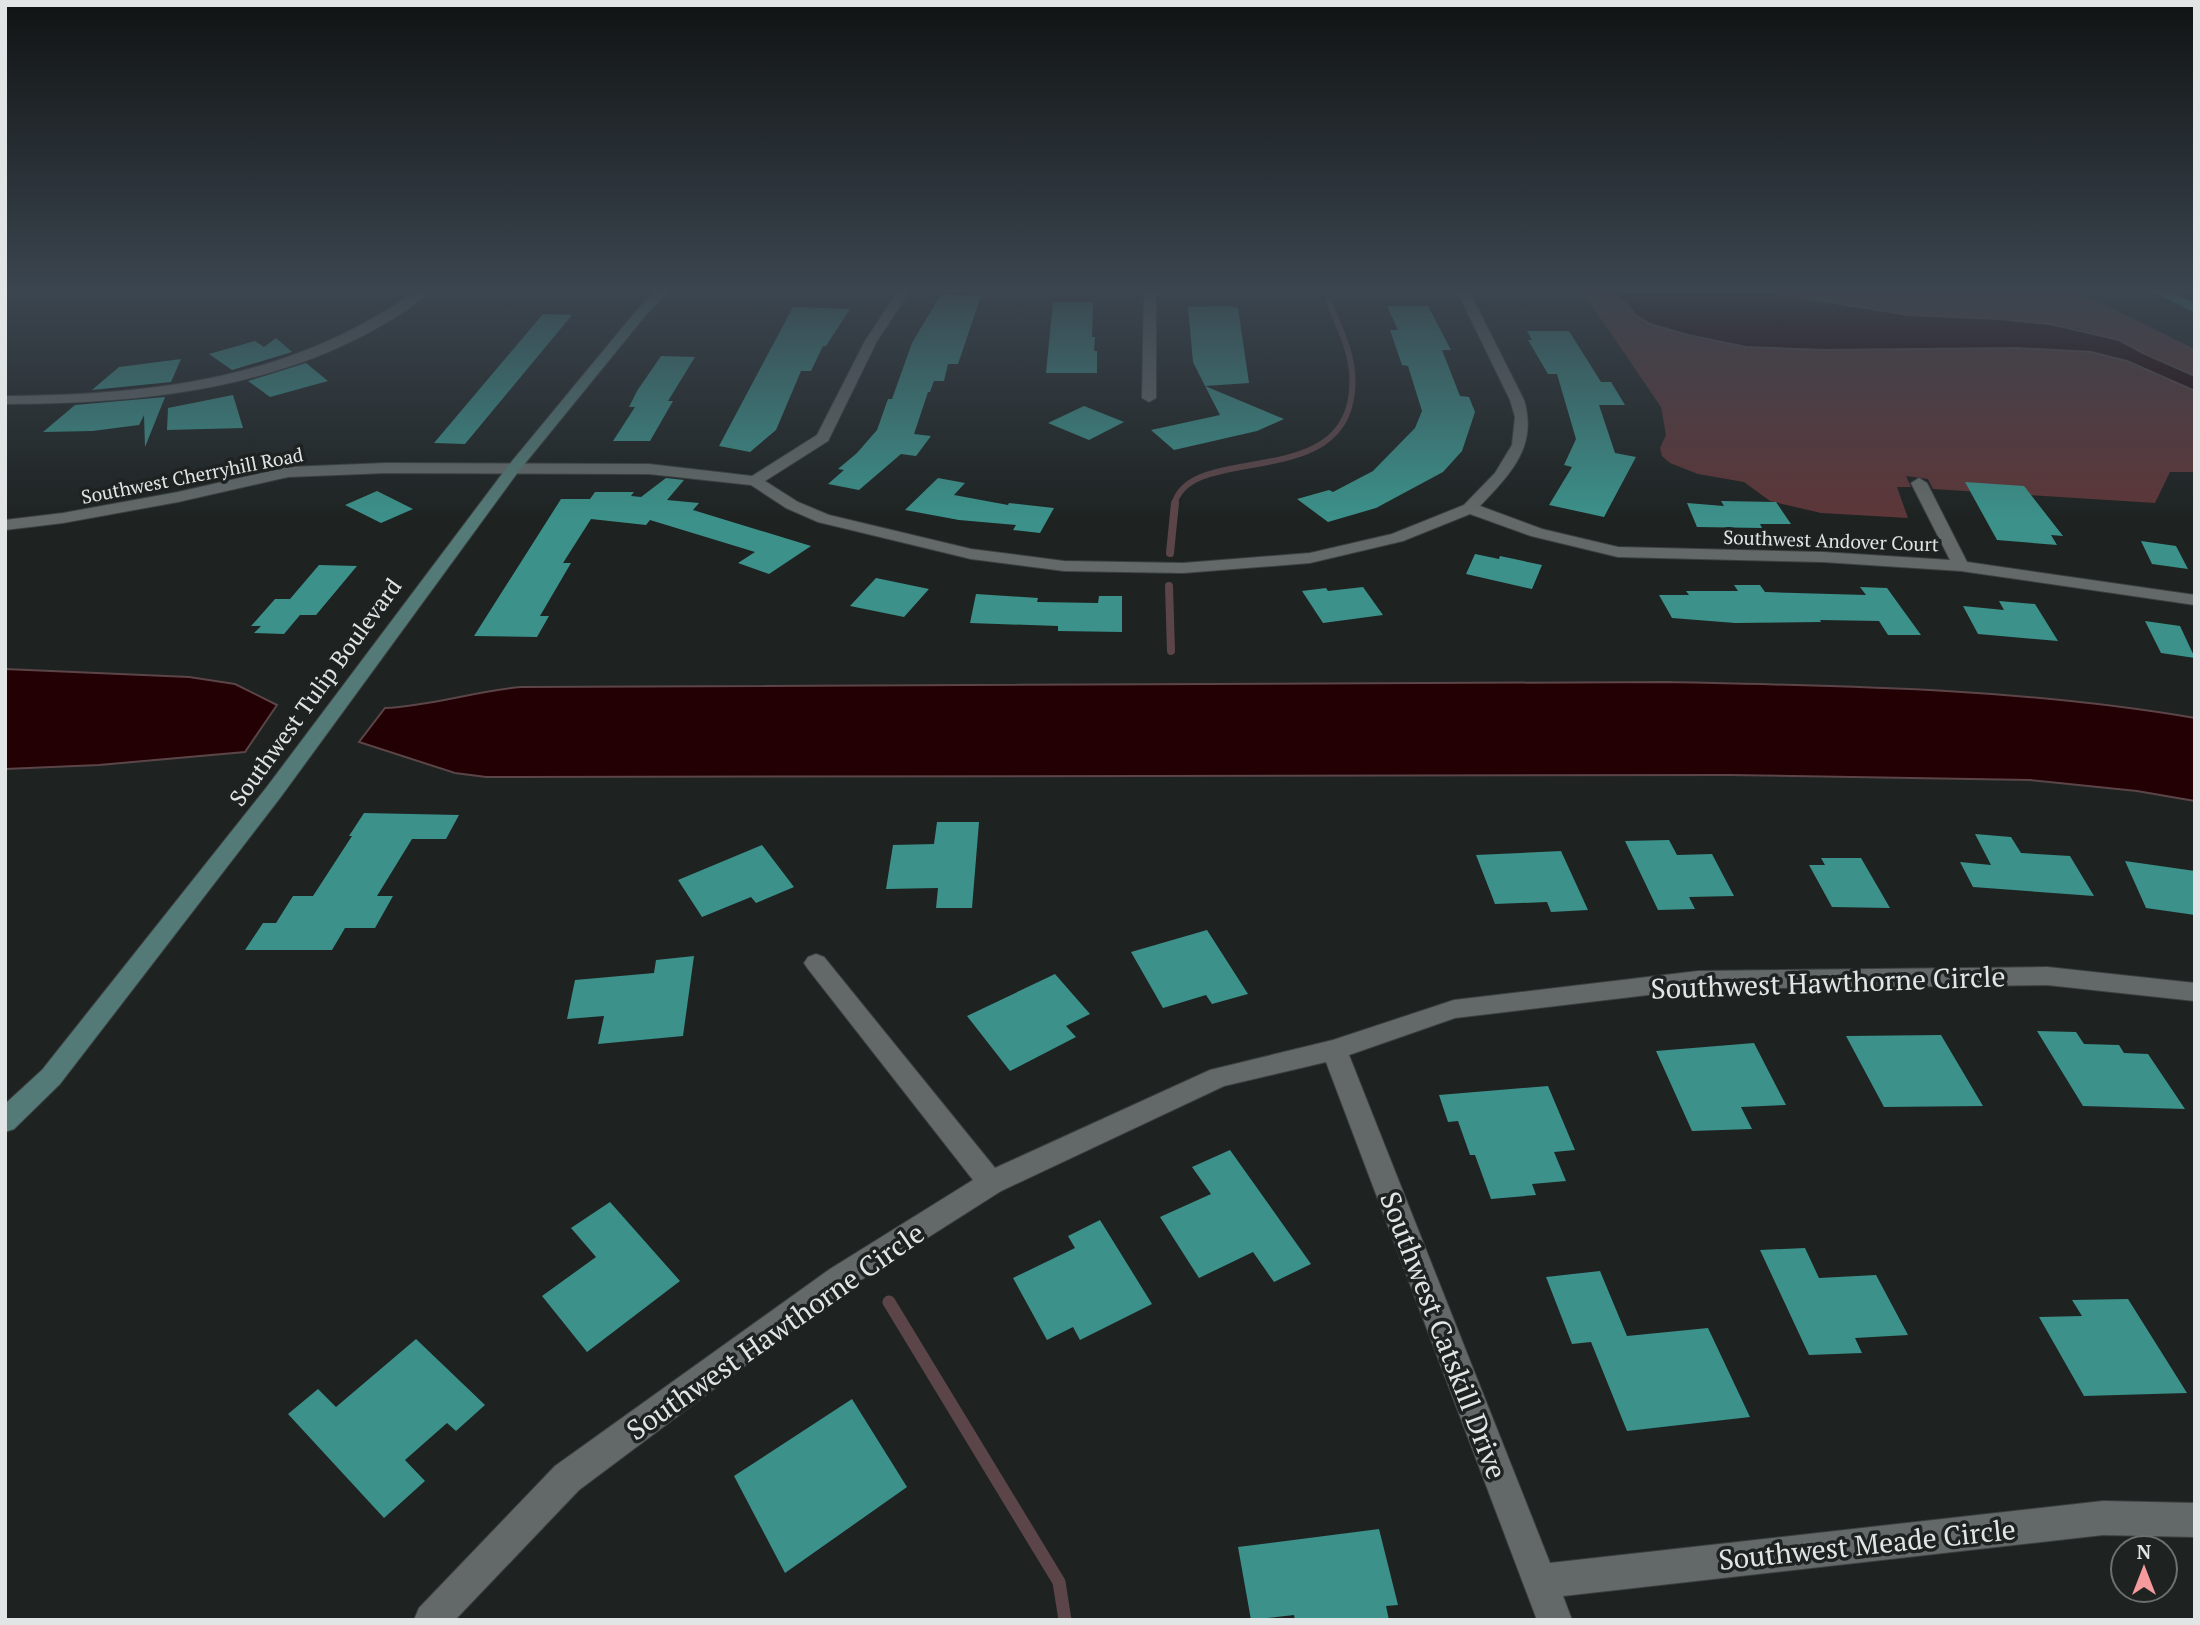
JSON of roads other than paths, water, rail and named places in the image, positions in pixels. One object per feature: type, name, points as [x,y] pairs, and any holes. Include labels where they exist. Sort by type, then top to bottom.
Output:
[{"type":"street","points":[[5,400],[57,401],[180,388],[259,373],[275,367]]},
{"type":"street","name":"Southwest Tulip Boulevard","points":[[5,1121],[51,1077],[273,793],[513,469],[597,367]]},
{"type":"street","points":[[858,367],[823,438],[755,481],[792,505],[824,519],[971,554],[1064,565],[1183,568],[1310,558],[1397,538],[1469,508],[1501,475],[1513,458],[1520,438],[1522,417],[1501,367]]},
{"type":"street","points":[[1149,367],[1149,398]]},
{"type":"street","name":"Southwest Cherryhill Road","points":[[5,525],[63,518],[165,499],[288,472],[386,468],[649,469],[755,481]]},
{"type":"street","points":[[1919,483],[1961,566]]},
{"type":"street","name":"Southwest Andover Court","points":[[1469,508],[1537,533],[1618,552],[1823,557],[1961,566],[2195,600]]},
{"type":"street","points":[[816,963],[991,1183]]},
{"type":"street","name":"Southwest Hawthorne Circle","points":[[431,1620],[567,1478],[840,1278],[991,1183],[1219,1077],[1334,1049],[1454,1009],[1698,980],[2047,976],[2195,992]]},
{"type":"street","name":"Southwest Catskill Drive","points":[[1334,1049],[1555,1620]]},
{"type":"street","name":"Southwest Meade Circle","points":[[1540,1581],[2103,1517],[2195,1520]]},
{"type":"waterway","points":[[1175,504],[1187,485],[1210,474],[1304,452],[1331,437],[1348,411],[1351,367]]},
{"type":"waterway","points":[[1170,553],[1175,504]]},
{"type":"waterway","points":[[1169,586],[1171,651]]},
{"type":"waterway","points":[[889,1302],[1059,1582],[1065,1620]]}]
